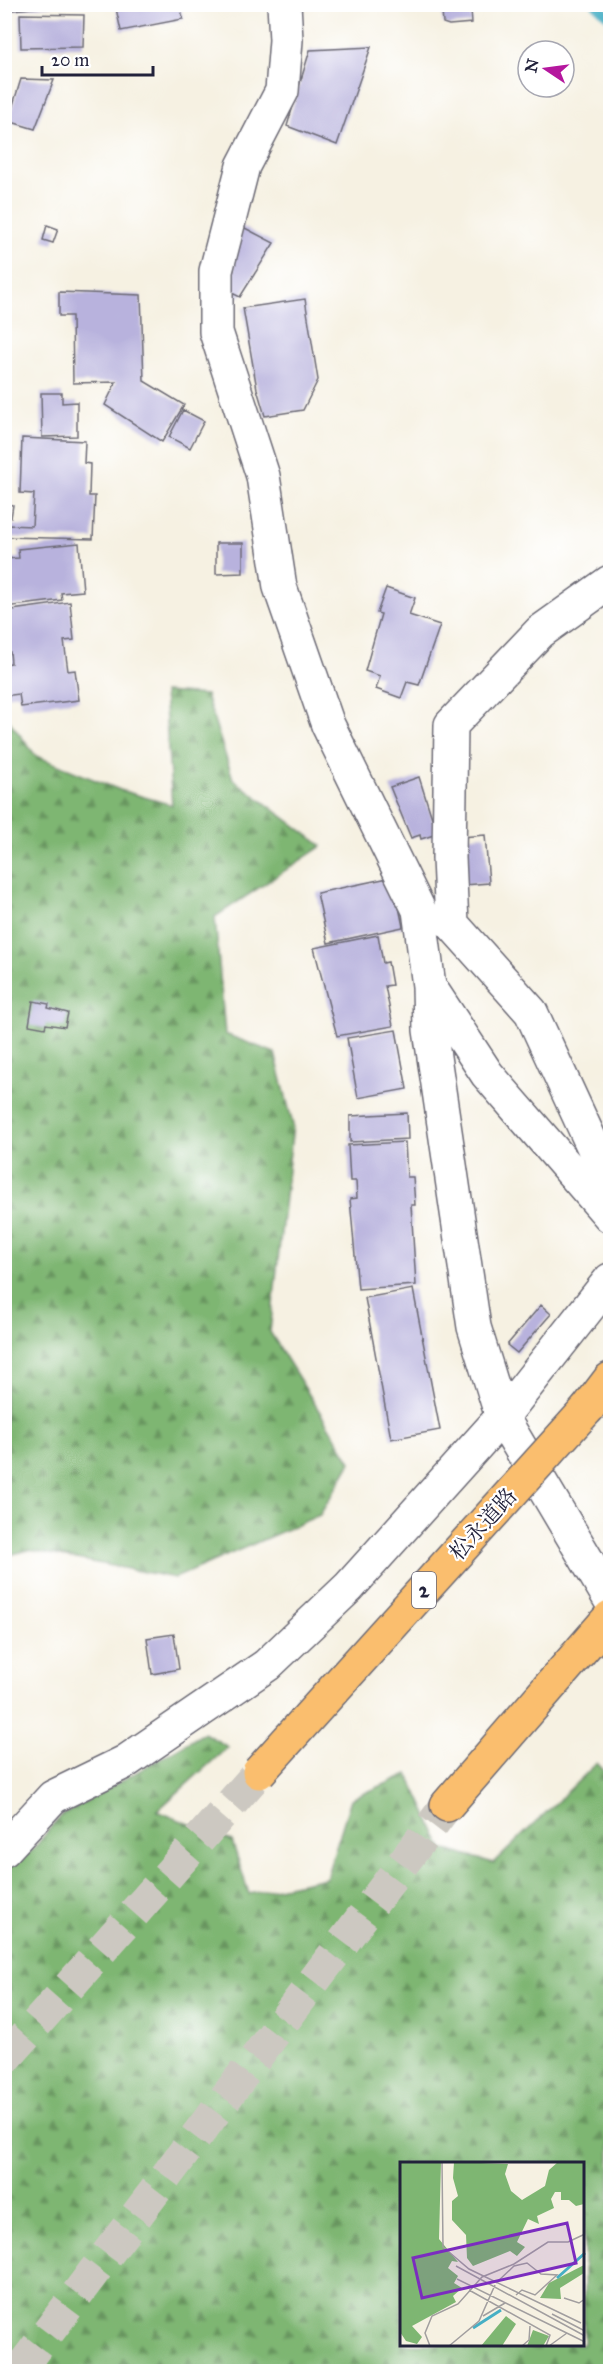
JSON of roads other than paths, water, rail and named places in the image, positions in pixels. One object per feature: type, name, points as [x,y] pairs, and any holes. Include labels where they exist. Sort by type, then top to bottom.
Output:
[{"type":"highway","name":"松永道路","points":[[259,1772],[610,1381]]},
{"type":"highway","points":[[447,1805],[610,1617]]},
{"type":"street","points":[[284,4],[286,40],[282,91],[243,166],[216,271],[216,332],[263,476],[280,587],[328,725],[419,910],[429,986],[430,1030],[474,1327],[502,1417],[610,1599]]},
{"type":"street","points":[[610,582],[540,632],[451,725],[449,858],[452,924],[531,1012],[610,1184]]},
{"type":"street","points":[[429,986],[487,1074],[610,1216]]},
{"type":"street","points":[[4,1850],[53,1797],[125,1762],[267,1665],[349,1587],[502,1417],[610,1280]]},
{"type":"waterway","points":[[596,4],[610,17]]},
{"type":"tunnel","points":[[4,2060],[259,1772]]},
{"type":"tunnel","points":[[18,2372],[447,1805]]}]
